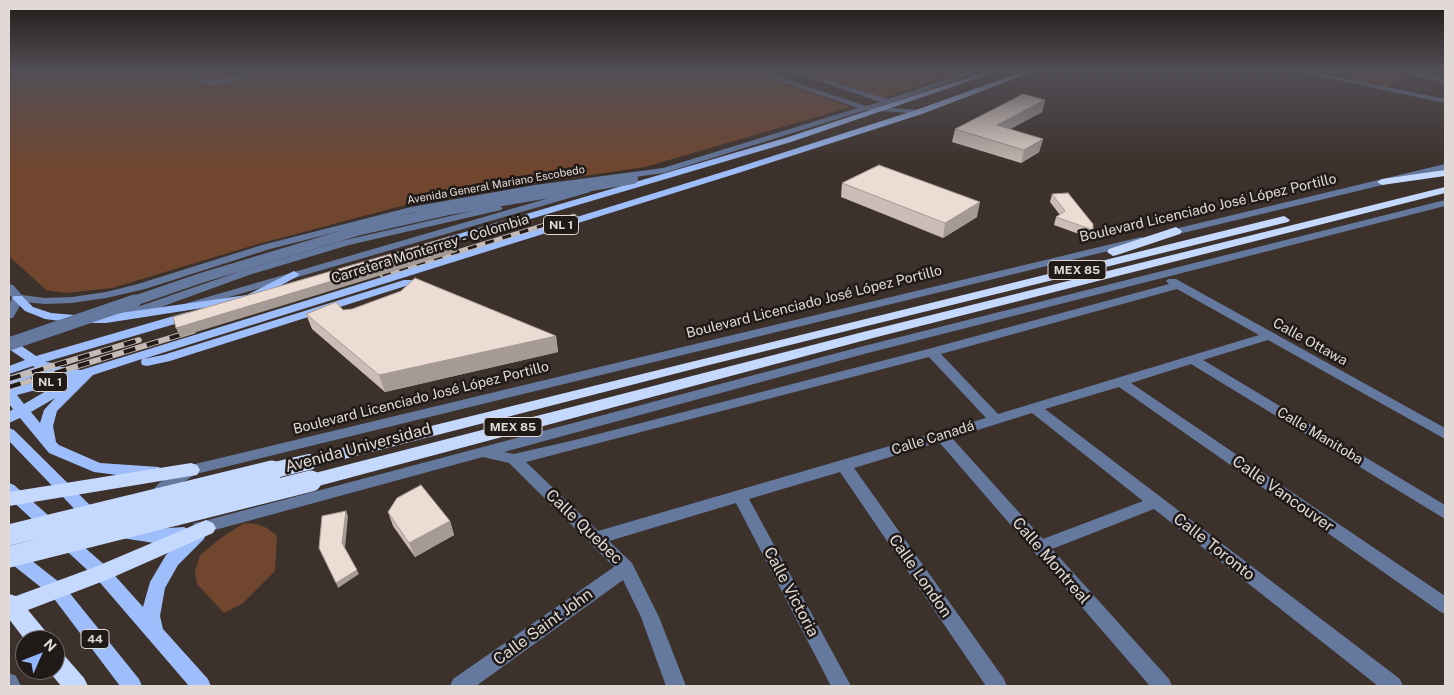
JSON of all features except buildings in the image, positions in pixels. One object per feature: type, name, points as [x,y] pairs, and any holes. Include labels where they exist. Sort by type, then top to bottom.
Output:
[{"type":"highway","points":[[1382,182],[1445,173]]},
{"type":"highway","name":"Boulevard Licenciado José López Portillo","points":[[712,367],[1063,273],[1445,180]]},
{"type":"highway","name":"MEX 85","points":[[712,367],[1445,190]]},
{"type":"highway","points":[[1063,273],[1094,259],[1176,232]]},
{"type":"highway","name":"Avenida Universidad","points":[[9,535],[712,367]]},
{"type":"highway","name":"Avenida Universidad","points":[[9,557],[311,481],[712,367]]},
{"type":"highway","points":[[12,495],[65,490],[192,470]]},
{"type":"highway","points":[[30,630],[10,606],[58,591],[102,574],[206,528]]},
{"type":"highway","points":[[65,672],[76,686]]},
{"type":"main road","name":"Carretera Monterrey - Colombia","points":[[9,370],[33,361],[622,190],[852,119],[893,104]]},
{"type":"main road","name":"Carretera Monterrey - Colombia","points":[[91,371],[115,369],[166,358],[392,288],[511,241],[941,104]]},
{"type":"main road","points":[[824,121],[852,119]]},
{"type":"main road","points":[[343,274],[361,266]]},
{"type":"main road","points":[[18,298],[29,309],[49,316],[76,320],[119,317],[250,298],[294,274]]},
{"type":"main road","points":[[9,382],[45,368],[279,296]]},
{"type":"main road","points":[[9,344],[45,368],[64,372],[91,371]]},
{"type":"main road","points":[[54,449],[46,426],[51,410],[72,387],[91,371]]},
{"type":"main road","points":[[9,418],[91,371]]},
{"type":"main road","name":"NL 1","points":[[9,394],[91,371]]},
{"type":"main road","points":[[9,394],[54,449],[79,461],[99,468],[125,471],[192,470]]},
{"type":"main road","points":[[9,433],[97,522],[127,534],[176,536],[206,528]]},
{"type":"main road","points":[[12,495],[102,574],[201,686]]},
{"type":"main road","points":[[161,640],[153,629],[151,616],[156,587],[172,560],[206,528]]},
{"type":"main road","name":"44","points":[[9,553],[58,591],[132,686]]},
{"type":"street","points":[[853,104],[864,108]]},
{"type":"street","points":[[884,104],[920,112]]},
{"type":"street","name":"Avenida General Mariano Escobedo","points":[[18,298],[54,300],[106,295],[141,287],[266,247],[411,210],[526,189],[664,170],[864,108],[892,104]]},
{"type":"street","points":[[888,106],[920,112]]},
{"type":"street","name":"Boulevard Licenciado José López Portillo","points":[[206,528],[169,531],[152,526],[149,508],[164,487],[192,470],[1445,167]]},
{"type":"street","points":[[183,308],[569,195],[664,170]]},
{"type":"street","points":[[9,344],[201,278],[360,230],[448,210],[633,179]]},
{"type":"street","points":[[119,317],[244,273],[344,243],[458,216],[569,195]]},
{"type":"street","points":[[206,528],[811,364],[1445,203]]},
{"type":"street","name":"Calle Ottawa","points":[[1161,275],[1445,434]]},
{"type":"street","points":[[485,452],[514,459],[579,444],[932,352],[1178,285]]},
{"type":"street","points":[[9,287],[18,298],[9,315]]},
{"type":"street","points":[[980,320],[995,334]]},
{"type":"street","name":"Calle Canadá","points":[[596,538],[844,466],[1269,336]]},
{"type":"street","points":[[932,352],[995,419]]},
{"type":"street","name":"Calle Manitoba","points":[[1194,360],[1445,513]]},
{"type":"street","points":[[811,364],[821,381]]},
{"type":"street","name":"Calle Vancouver","points":[[1120,382],[1445,606]]},
{"type":"street","points":[[678,418],[702,393]]},
{"type":"street","name":"Calle Toronto","points":[[1034,408],[1393,686]]},
{"type":"street","points":[[546,435],[579,444]]},
{"type":"street","name":"Calle Montreal","points":[[941,435],[1162,686]]},
{"type":"street","name":"Calle Quebec","points":[[514,459],[626,568],[650,617],[676,686]]},
{"type":"street","name":"Calle London","points":[[844,466],[997,686]]},
{"type":"street","name":"Calle Victoria","points":[[740,497],[841,686]]},
{"type":"street","points":[[1040,547],[1156,502]]},
{"type":"street","name":"Calle Saint John","points":[[460,686],[626,568]]},
{"type":"street","points":[[9,682],[11,686]]},
{"type":"shaded area","points":[[9,104],[844,104],[851,107],[645,167],[428,199],[258,244],[112,288],[65,293],[46,290],[9,256]]},
{"type":"shaded area","points":[[244,523],[256,524],[267,528],[277,536],[275,571],[242,604],[224,613],[197,584],[195,572],[200,555]]},
{"type":"railway","points":[[382,275],[574,216]]},
{"type":"railway","points":[[9,387],[193,331]]},
{"type":"railway","points":[[9,379],[139,340]]}]
